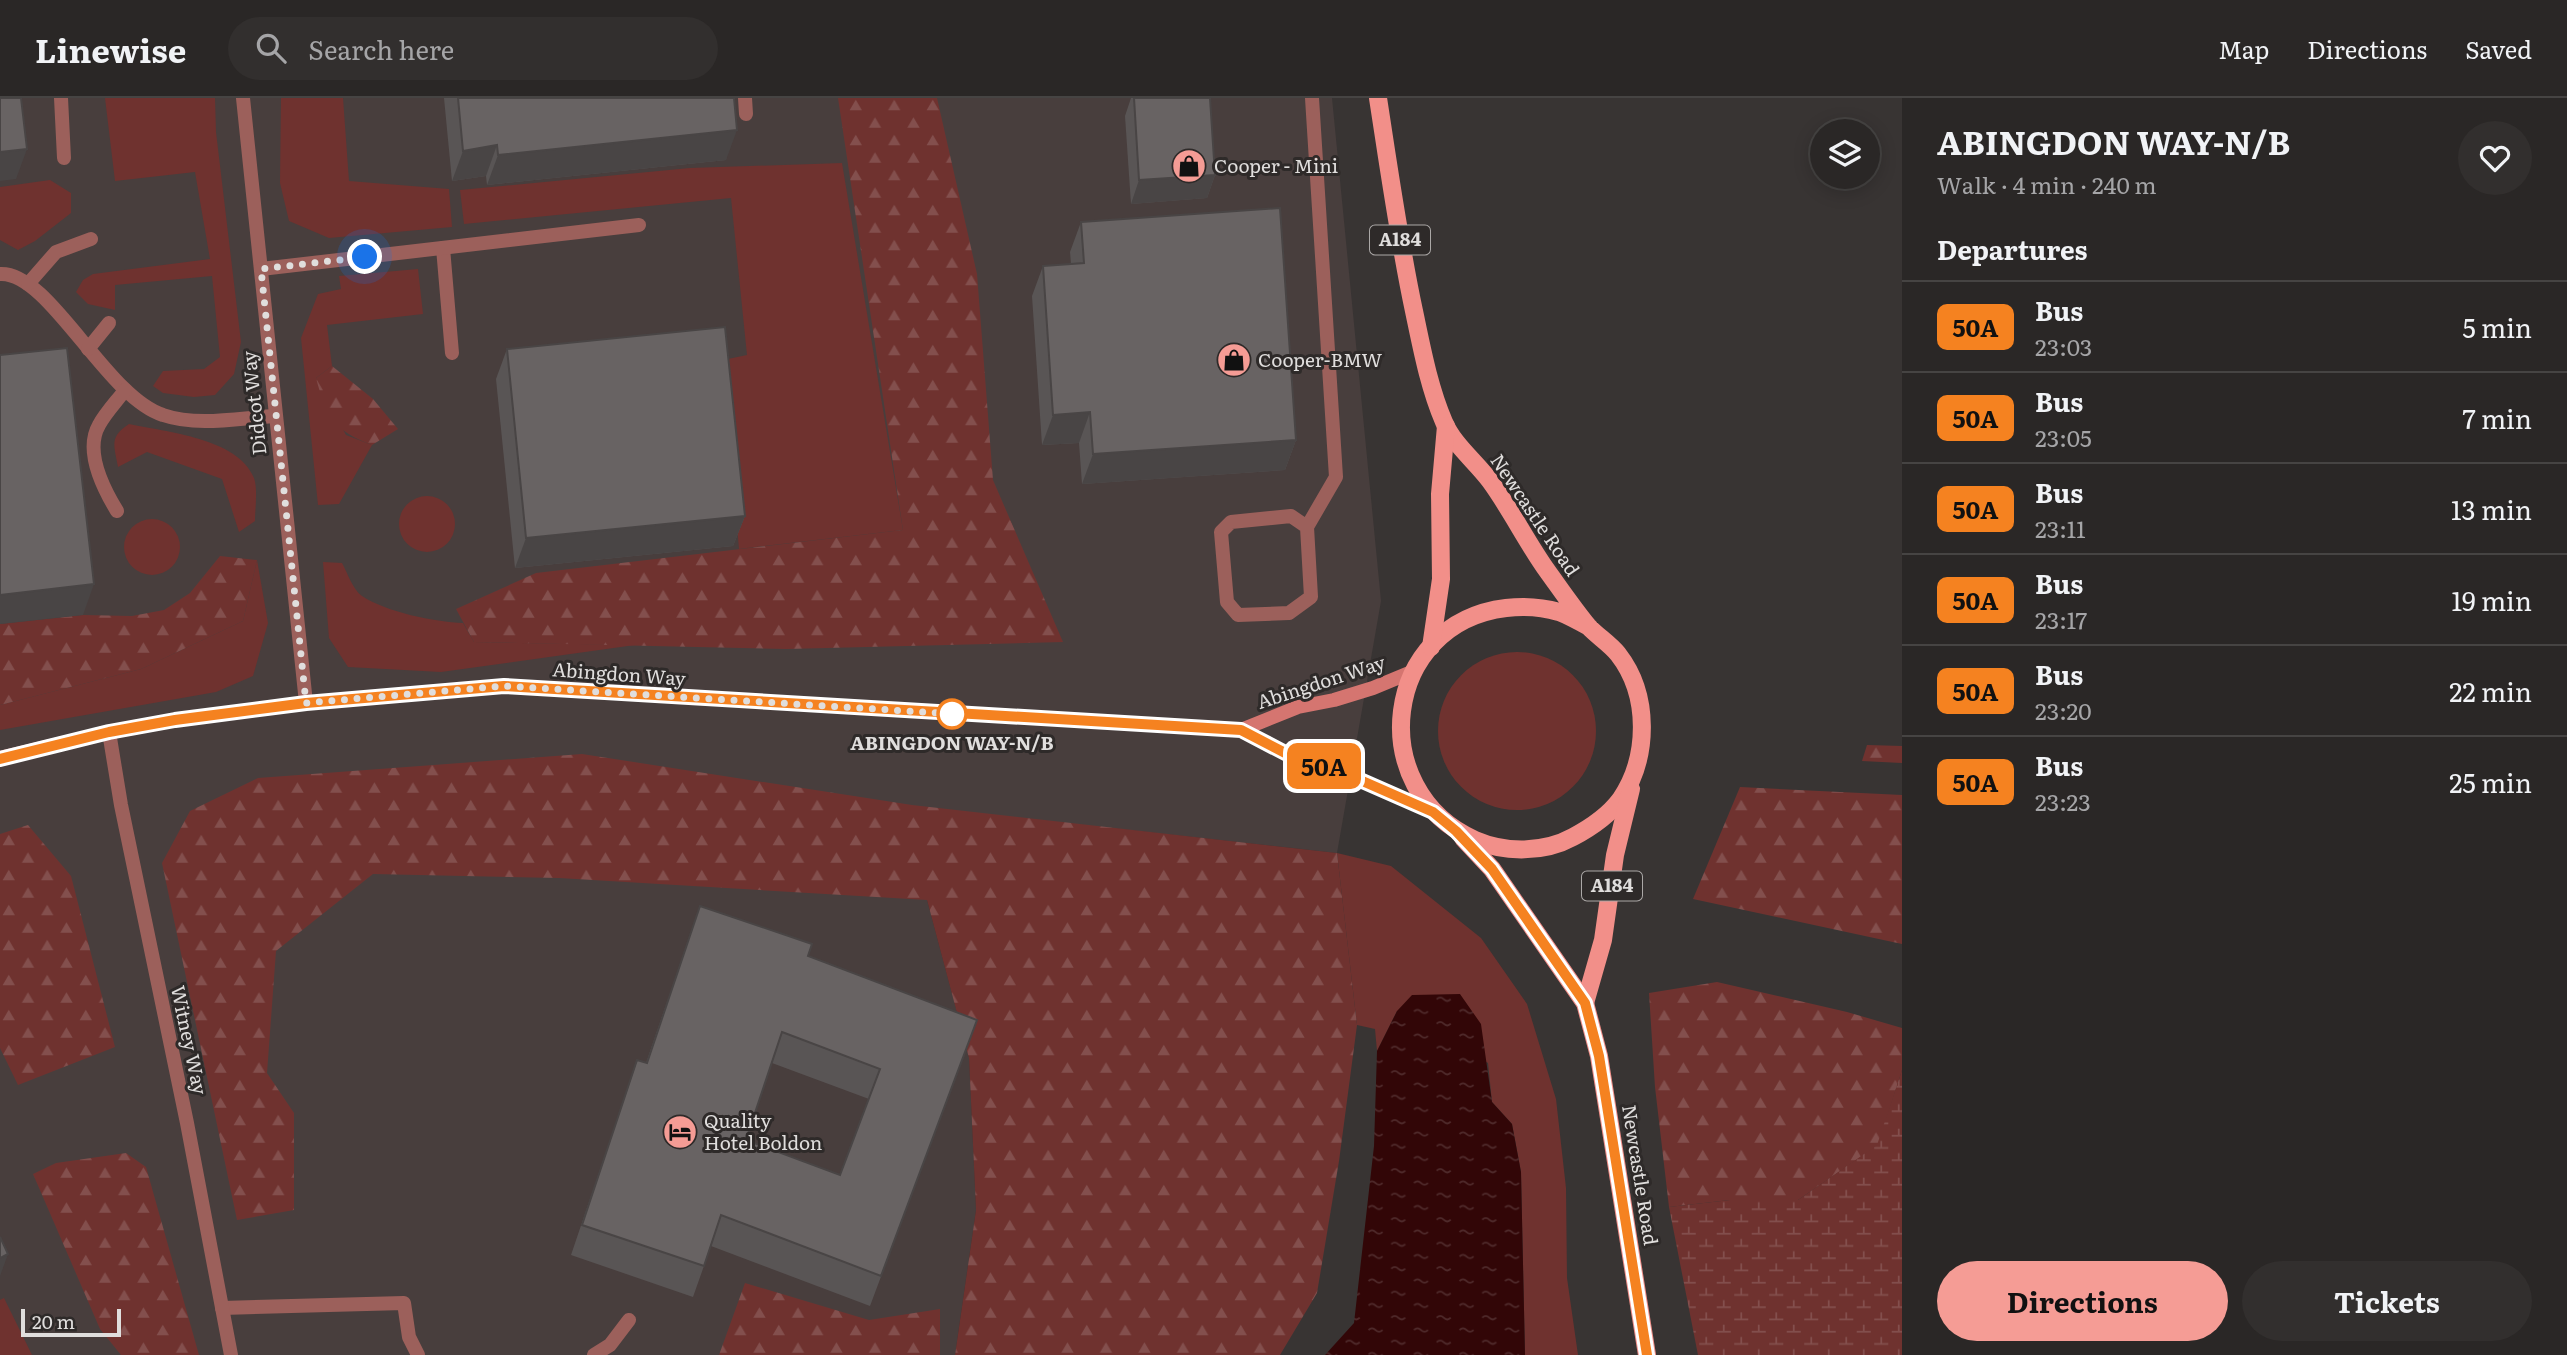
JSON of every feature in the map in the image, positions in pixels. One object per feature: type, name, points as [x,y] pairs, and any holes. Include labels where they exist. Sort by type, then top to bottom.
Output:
[{"type":"main road","name":"Newcastle Road","points":[[1378,98],[1408,281],[1429,381],[1446,426],[1492,483],[1539,560],[1589,627]]},
{"type":"main road","name":"Newcastle Road","points":[[1431,647],[1441,579],[1440,494],[1446,426]]},
{"type":"main road","points":[[1524,606],[1558,612],[1589,627],[1618,654],[1637,690],[1643,729],[1636,768],[1619,800],[1594,826],[1562,844],[1526,850],[1490,846],[1456,831],[1433,812],[1412,781],[1400,744],[1401,706],[1414,671],[1431,647],[1458,624],[1489,610],[1524,606]]},
{"type":"main road","name":"Abingdon Way","points":[[1241,730],[1298,707],[1373,688],[1414,671]]},
{"type":"main road","name":"Abingdon Way","points":[[0,758],[109,732],[175,720],[306,703],[504,686],[1241,730],[1291,756],[1335,769],[1433,812]]},
{"type":"main road","name":"A184","points":[[1585,1003],[1603,940],[1615,855],[1636,768]]},
{"type":"main road","name":"Newcastle Road","points":[[1456,831],[1492,869],[1585,1003],[1599,1056],[1647,1355]]},
{"type":"street","points":[[61,98],[64,158]]},
{"type":"street","name":"Didcot Way","points":[[243,98],[306,703]]},
{"type":"street","points":[[745,98],[747,114]]},
{"type":"street","points":[[1307,527],[1291,516],[1231,522],[1222,532],[1227,602],[1238,615],[1289,613],[1311,597],[1307,527],[1336,477],[1312,98]]},
{"type":"street","points":[[261,269],[639,225]]},
{"type":"street","points":[[28,284],[56,251],[91,239]]},
{"type":"street","points":[[443,248],[452,353]]},
{"type":"street","points":[[0,274],[9,273],[28,284],[57,312],[108,374],[125,390],[161,415],[189,421],[275,416]]},
{"type":"street","points":[[88,349],[109,323]]},
{"type":"street","points":[[117,511],[102,487],[93,445],[98,426],[125,390]]},
{"type":"street","name":"Witney Way","points":[[109,732],[121,805],[187,1123],[231,1355]]},
{"type":"street","points":[[222,1308],[404,1303],[409,1336],[418,1355]]},
{"type":"street","points":[[594,1355],[610,1345],[629,1320]]},
{"type":"shaded area","points":[[0,98],[1332,98],[1381,601],[1337,853],[912,806],[927,900],[969,1057],[976,1210],[955,1355],[0,1355]]},
{"type":"green space","points":[[105,98],[215,98],[216,132],[241,342],[234,374],[215,395],[194,397],[163,393],[153,386],[163,371],[204,369],[220,357],[212,276],[115,285],[115,310],[88,304],[76,292],[83,280],[93,274],[210,259],[195,172],[115,181]]},
{"type":"green space","points":[[281,98],[343,98],[349,181],[449,189],[452,227],[329,238],[289,221],[280,183]]},
{"type":"green space","points":[[838,98],[937,98],[977,274],[993,480],[1063,642],[786,649],[474,642],[456,609],[536,573],[903,530]]},
{"type":"green space","points":[[842,163],[903,530],[739,549],[723,360],[747,355],[731,198],[464,224],[460,190],[690,168]]},
{"type":"green space","points":[[50,180],[71,193],[71,213],[35,241],[18,250],[0,240],[0,187]]},
{"type":"green space","points":[[418,269],[423,314],[327,325],[332,366],[316,378],[346,435],[372,445],[339,504],[318,505],[301,338],[318,294],[341,289],[339,276]]},
{"type":"green space","points":[[332,366],[373,399],[398,429],[372,445],[340,428],[328,413],[316,378]]},
{"type":"green space","points":[[129,424],[199,439],[233,454],[246,465],[254,478],[255,521],[239,532],[222,479],[147,452],[118,467],[114,442],[118,433]]},
{"type":"green space","points":[[422,496],[432,496],[447,504],[453,513],[453,535],[447,544],[432,552],[422,552],[404,540],[399,529],[399,519],[411,501]]},
{"type":"green space","points":[[147,519],[157,519],[172,527],[178,536],[178,558],[172,567],[157,575],[147,575],[129,563],[124,552],[124,542],[136,524]]},
{"type":"green space","points":[[220,556],[257,560],[243,621],[141,669],[0,705],[0,624],[83,615],[132,616],[164,610],[190,593]]},
{"type":"green space","points":[[257,560],[268,623],[253,676],[216,692],[0,730],[0,705],[141,669],[243,621]]},
{"type":"green space","points":[[323,562],[342,563],[356,590],[372,602],[411,615],[463,623],[474,642],[635,645],[441,672],[348,667],[329,638]]},
{"type":"green space","points":[[1517,652],[1547,658],[1573,675],[1590,701],[1596,731],[1590,761],[1573,787],[1547,804],[1517,810],[1487,804],[1461,787],[1444,761],[1438,731],[1444,701],[1461,675],[1487,658]]},
{"type":"green space","points":[[1867,745],[1902,746],[1902,763],[1862,761]]},
{"type":"green space","points":[[582,754],[912,805],[1337,853],[1357,1025],[1339,1161],[1317,1293],[1280,1355],[955,1355],[976,1210],[969,1058],[927,900],[559,878],[373,874],[276,951],[267,1073],[294,1113],[294,1210],[237,1220],[162,863],[190,811],[258,778]]},
{"type":"green space","points":[[1740,787],[1902,795],[1902,944],[1693,899]]},
{"type":"green space","points":[[28,825],[71,876],[115,1047],[18,1085],[0,1048],[0,834]]},
{"type":"green space","points":[[1337,853],[1391,866],[1481,938],[1527,1004],[1556,1099],[1566,1188],[1567,1278],[1578,1355],[1525,1355],[1521,1172],[1512,1124],[1492,1102],[1488,1063],[1397,1011],[1377,1051],[1375,1029],[1357,1025]]},
{"type":"green space","points":[[1717,982],[1847,1012],[1902,1028],[1902,1070],[1878,1145],[1798,1200],[1730,1200],[1669,1207],[1655,1087],[1649,993]]},
{"type":"green space","points":[[1902,1070],[1902,1355],[1698,1355],[1669,1207],[1730,1200],[1798,1200],[1877,1145]]},
{"type":"green space","points":[[126,1153],[146,1167],[199,1355],[121,1355],[100,1329],[33,1174],[56,1163]]},
{"type":"green space","points":[[745,1283],[869,1320],[940,1309],[940,1355],[719,1355]]},
{"type":"green space","points":[[4,1298],[32,1355],[0,1355],[0,1300]]},
{"type":"water","points":[[1460,994],[1481,1024],[1492,1102],[1512,1124],[1521,1172],[1525,1355],[1325,1355],[1354,1323],[1374,1146],[1377,1051],[1397,1011],[1412,995]]},
{"type":"building","points":[[0,98],[21,98],[27,149],[0,152]]},
{"type":"building","points":[[458,98],[734,98],[737,130],[498,155],[497,145],[463,151]]},
{"type":"building","points":[[1134,98],[1210,98],[1215,175],[1139,180]]},
{"type":"building","points":[[1280,208],[1296,440],[1093,454],[1090,412],[1053,415],[1043,266],[1084,263],[1081,222]]},
{"type":"building","points":[[725,327],[745,516],[526,538],[507,349]]},
{"type":"building","points":[[67,348],[94,584],[0,595],[0,355]]},
{"type":"building","points":[[700,906],[812,944],[808,956],[977,1020],[881,1276],[721,1215],[704,1266],[582,1225],[637,1060],[647,1063]],"holes":[[[782,1032],[880,1069],[840,1175],[746,1140]]]},
{"type":"building","points":[[0,1237],[8,1254],[0,1258]]},
{"type":"bus line","name":"50A","points":[[0,759],[109,732],[175,720],[306,703],[504,686],[1241,730],[1291,756],[1335,769],[1433,812],[1456,831],[1492,869],[1585,1003],[1599,1056],[1647,1355]]},
{"type":"place","name":"Cooper - Mini","points":[[1189,166]]},
{"type":"place","name":"Cooper-BMW","points":[[1234,360]]},
{"type":"place","name":"ABINGDON WAY-N/B","points":[[952,714]]},
{"type":"place","name":"Quality Hotel Boldon","points":[[680,1132]]},
{"type":"route","points":[[365,257],[261,269],[306,703],[504,686],[956,714],[952,714]]}]
